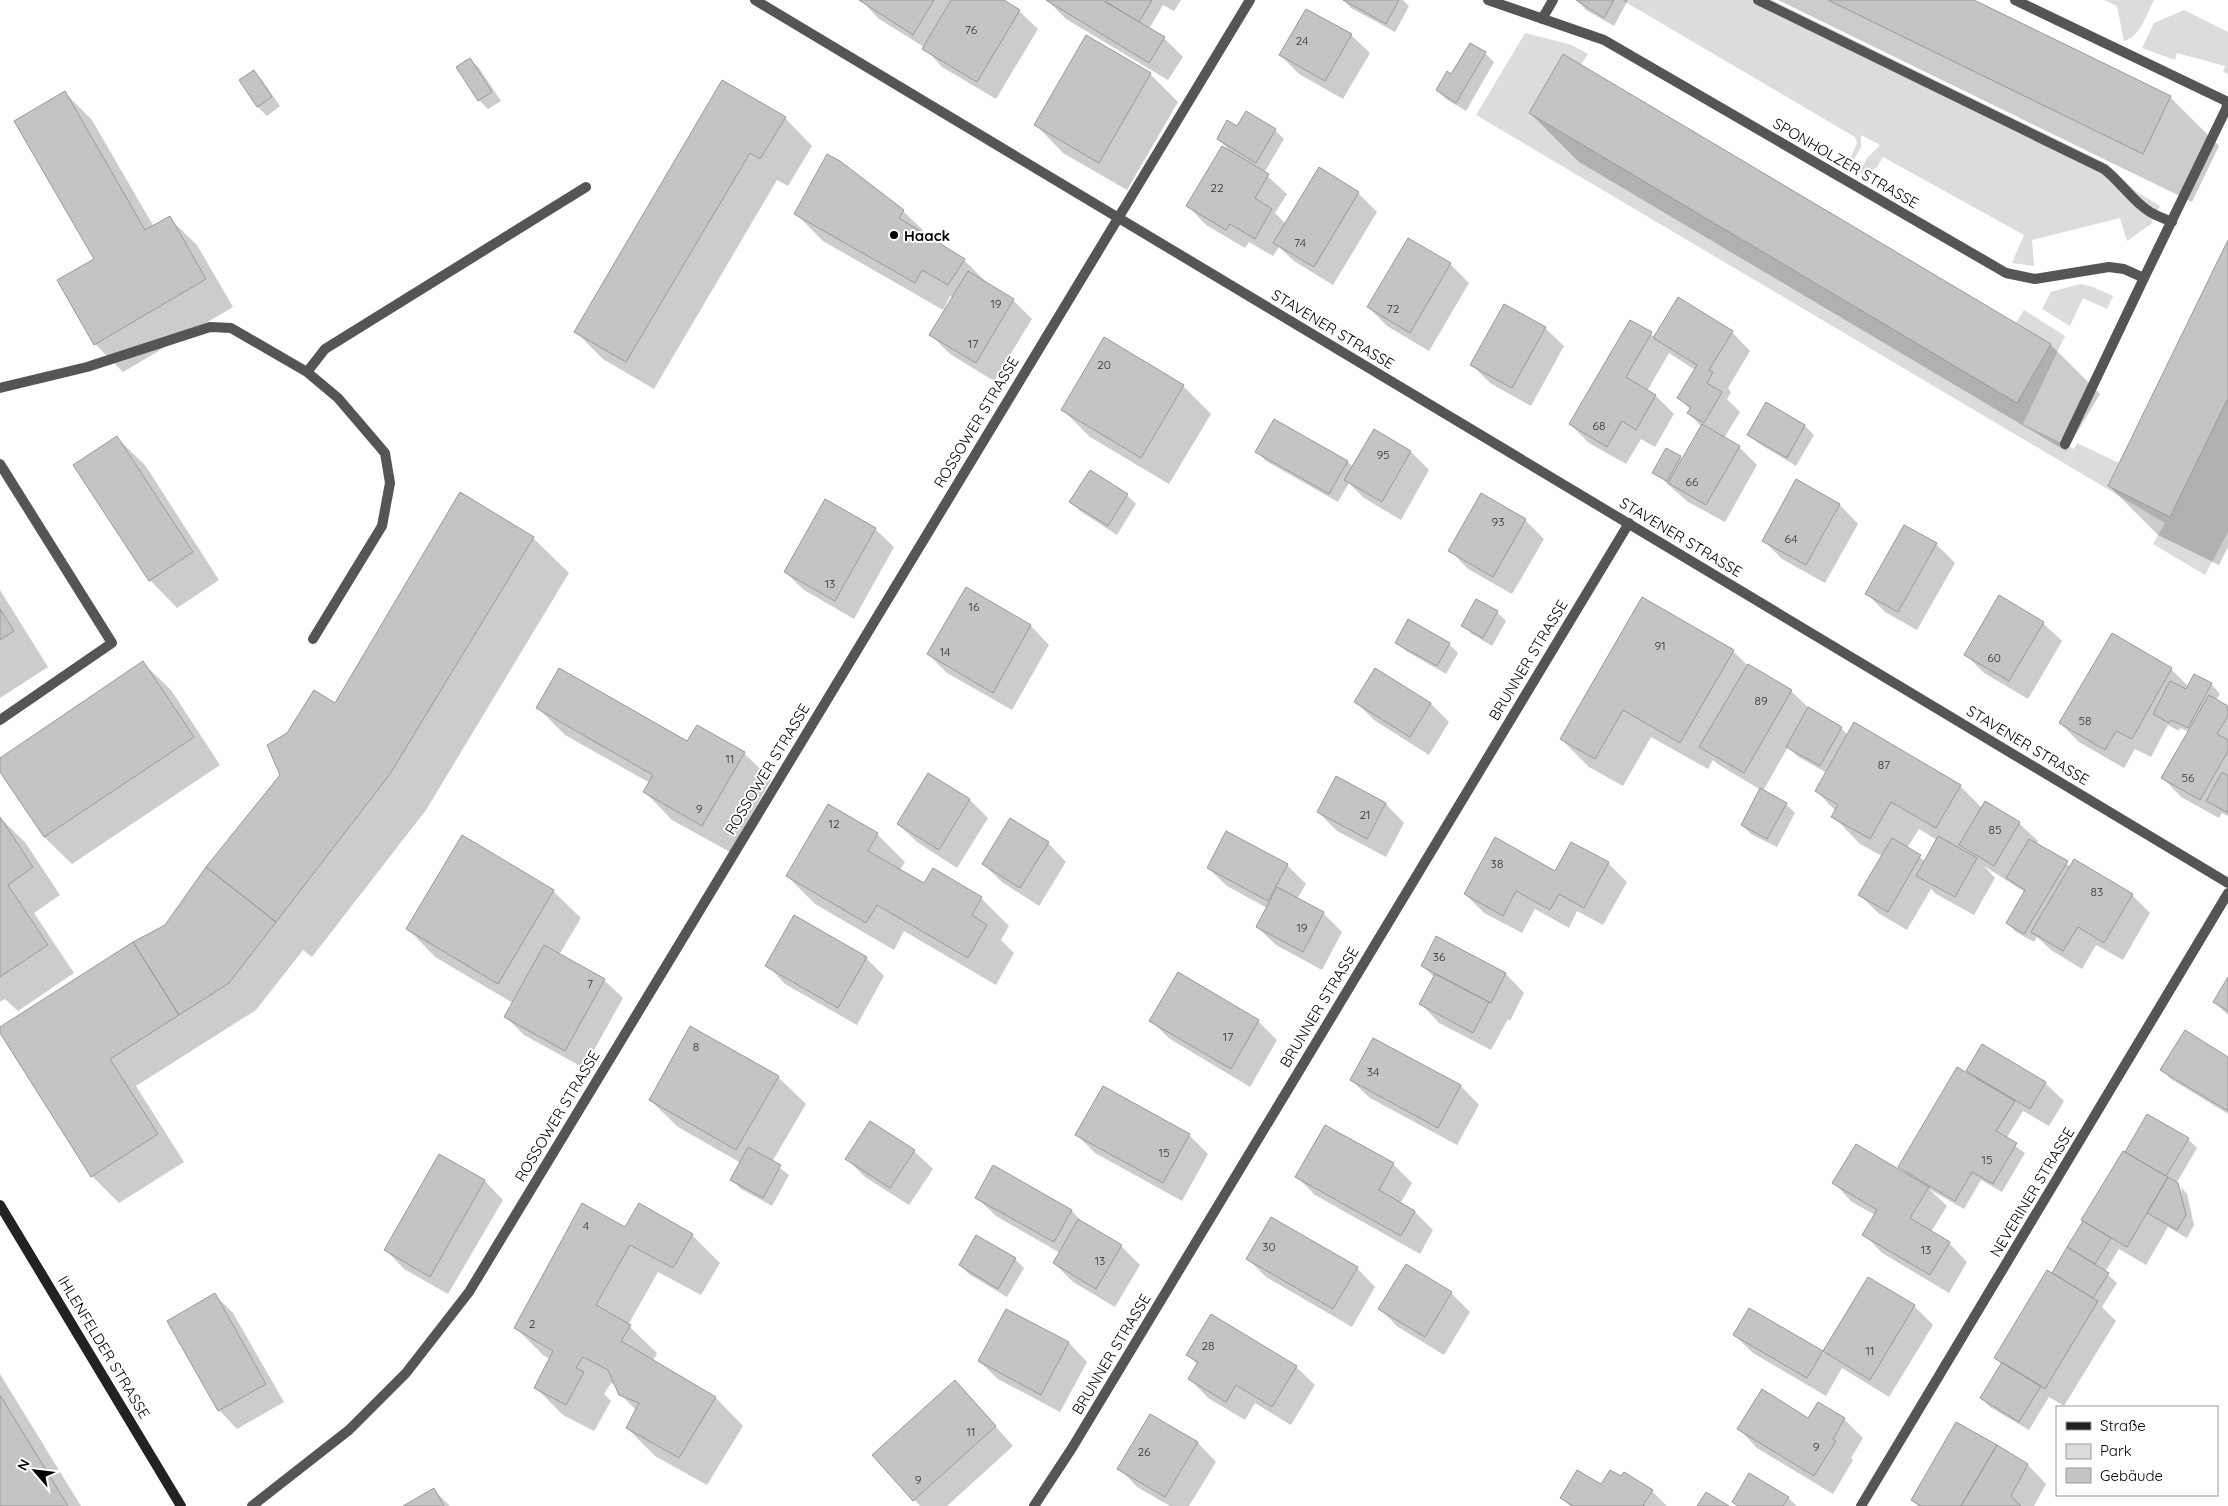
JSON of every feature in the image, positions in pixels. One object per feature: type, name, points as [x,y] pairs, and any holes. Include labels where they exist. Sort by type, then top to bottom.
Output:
[{"type":"main road","name":"IHLENFELDER STRASSE","points":[[0,1205],[181,1506]]},
{"type":"street","name":"STAVENER STRASSE","points":[[755,0],[2228,883]]},
{"type":"street","name":"ROSSOWER STRASSE","points":[[252,1506],[349,1430],[406,1373],[469,1292],[1117,217],[1250,0]]},
{"type":"street","name":"SPONHOLZER STRASSE","points":[[1488,0],[1604,40],[2006,272],[2035,279],[2109,266],[2124,269],[2144,278]]},
{"type":"street","points":[[1542,19],[1553,0]]},
{"type":"street","points":[[1758,0],[2104,169],[2121,182],[2135,200],[2151,213],[2172,222]]},
{"type":"street","points":[[2015,0],[2226,101],[2228,107],[2065,444]]},
{"type":"street","points":[[307,372],[325,349],[586,187]]},
{"type":"street","points":[[0,388],[87,366],[210,327],[231,328],[307,372],[338,398],[385,453],[390,483],[382,526],[313,639]]},
{"type":"street","points":[[0,464],[112,643],[0,720]]},
{"type":"street","name":"BRUNNER STRASSE","points":[[1034,1506],[1072,1448],[1629,523]]},
{"type":"street","name":"NEVERINER STRASSE","points":[[1861,1506],[2228,893]]},
{"type":"green space","points":[[1622,0],[1772,0],[2107,164],[2137,192],[2160,206],[2151,224],[2127,241],[2120,218],[2032,240],[2034,266],[2012,263],[2024,235],[1883,157],[1877,167],[1865,176],[1860,172],[1867,158],[1880,145],[1861,135],[1861,147],[1850,166],[1848,164],[1857,143],[1855,137]]},
{"type":"green space","points":[[2104,0],[2154,0],[2139,30],[2135,35],[2124,41],[2117,6]]},
{"type":"green space","points":[[2184,10],[2228,32],[2228,74],[2223,72],[2225,66],[2177,53],[2175,60],[2142,48],[2154,23]]},
{"type":"green space","points":[[1525,33],[1572,45],[1588,54],[1581,65],[1563,54],[1529,113],[2017,403],[2051,344],[2016,323],[2024,310],[2065,336],[2023,424],[2074,449],[2077,443],[2119,463],[2108,486],[2170,516],[2228,398],[2228,532],[2205,575],[2153,544],[2165,523],[1476,115]]},
{"type":"green space","points":[[2080,284],[2093,287],[2113,296],[2107,309],[2083,298],[2070,326],[2042,309],[2051,292]]},
{"type":"building","points":[[859,0],[934,0],[913,35]]},
{"type":"building","points":[[951,0],[1004,0],[1020,10],[977,82],[922,49]]},
{"type":"building","points":[[1046,0],[1102,0],[1165,37],[1149,63]]},
{"type":"building","points":[[1105,0],[1152,0],[1139,22]]},
{"type":"building","points":[[1343,0],[1399,0],[1386,24]]},
{"type":"building","points":[[1576,0],[1614,0],[1604,18]]},
{"type":"building","points":[[1828,0],[1974,0],[2171,96],[2143,154]]},
{"type":"building","points":[[1306,9],[1352,34],[1325,81],[1279,55]]},
{"type":"building","points":[[1086,35],[1151,73],[1099,163],[1034,125]]},
{"type":"building","points":[[1470,43],[1486,52],[1456,103],[1436,90],[1447,71],[1451,74]]},
{"type":"building","points":[[1563,54],[2051,344],[2017,403],[1529,113]]},
{"type":"building","points":[[470,58],[492,92],[478,101],[456,67]]},
{"type":"building","points":[[254,70],[272,97],[257,107],[239,80]]},
{"type":"building","points":[[722,80],[786,117],[760,159],[750,153],[626,362],[574,332]]},
{"type":"building","points":[[65,91],[145,230],[170,216],[206,279],[94,345],[57,280],[94,259],[14,121]]},
{"type":"building","points":[[1246,111],[1276,129],[1256,163],[1217,139],[1227,120],[1237,126]]},
{"type":"building","points":[[1222,146],[1269,174],[1255,198],[1272,209],[1255,239],[1230,224],[1226,230],[1186,206]]},
{"type":"building","points":[[827,154],[840,161],[904,210],[899,218],[965,259],[948,285],[922,270],[915,283],[794,214]]},
{"type":"building","points":[[1319,167],[1359,192],[1314,267],[1273,243]]},
{"type":"building","points":[[1408,238],[1451,263],[1410,333],[1367,307]]},
{"type":"building","points":[[2228,240],[2228,398],[2170,517],[2108,486]]},
{"type":"building","points":[[968,271],[1014,299],[976,363],[929,335]]},
{"type":"building","points":[[1678,297],[1733,331],[1709,370],[1713,372],[1707,383],[1722,392],[1704,423],[1687,413],[1691,407],[1677,398],[1697,365],[1653,338]]},
{"type":"building","points":[[1504,304],[1546,327],[1512,388],[1470,365]]},
{"type":"building","points":[[1630,320],[1652,332],[1626,377],[1656,395],[1636,430],[1622,421],[1607,447],[1569,424]]},
{"type":"building","points":[[1104,337],[1184,385],[1141,458],[1061,410]]},
{"type":"building","points":[[1766,402],[1805,425],[1787,458],[1747,435]]},
{"type":"building","points":[[1274,419],[1348,461],[1329,494],[1255,452]]},
{"type":"building","points":[[1702,424],[1740,446],[1706,505],[1668,483]]},
{"type":"building","points":[[1374,429],[1411,451],[1382,502],[1344,480]]},
{"type":"building","points":[[117,436],[193,552],[149,581],[73,465]]},
{"type":"building","points":[[1666,448],[1681,456],[1667,481],[1652,473]]},
{"type":"building","points":[[1090,470],[1128,494],[1108,526],[1069,502]]},
{"type":"building","points":[[1796,479],[1840,504],[1806,565],[1762,541]]},
{"type":"building","points":[[460,492],[534,537],[390,774],[276,922],[206,867],[280,775],[267,745],[287,733],[314,690],[335,703]]},
{"type":"building","points":[[1481,493],[1526,519],[1493,577],[1448,551]]},
{"type":"building","points":[[825,499],[876,528],[835,601],[784,572]]},
{"type":"building","points":[[1904,525],[1937,543],[1898,612],[1865,594]]},
{"type":"building","points":[[966,587],[1031,625],[993,693],[927,654]]},
{"type":"building","points":[[1999,595],[2044,622],[2009,681],[1964,655]]},
{"type":"building","points":[[1642,597],[1734,650],[1680,743],[1623,710],[1595,759],[1560,739]]},
{"type":"building","points":[[1476,599],[1498,611],[1483,638],[1461,626]]},
{"type":"building","points":[[0,609],[14,631],[0,640]]},
{"type":"building","points":[[1408,619],[1450,643],[1437,666],[1395,643]]},
{"type":"building","points":[[2112,633],[2172,668],[2132,739],[2116,731],[2105,750],[2059,723]]},
{"type":"building","points":[[143,661],[194,737],[44,837],[0,772],[0,758]]},
{"type":"building","points":[[1748,664],[1792,690],[1744,773],[1699,747]]},
{"type":"building","points":[[559,668],[687,741],[697,725],[745,752],[702,826],[643,792],[653,775],[536,708]]},
{"type":"building","points":[[1375,668],[1431,703],[1410,737],[1354,702]]},
{"type":"building","points":[[2194,674],[2212,683],[2188,728],[2171,720],[2169,723],[2153,714],[2170,681],[2186,689]]},
{"type":"building","points":[[2209,695],[2228,706],[2228,716],[2217,734],[2228,740],[2228,751],[2200,800],[2161,778]]},
{"type":"building","points":[[1808,707],[1842,727],[1820,766],[1786,747]]},
{"type":"building","points":[[1854,722],[1961,785],[1936,828],[1891,802],[1870,839],[1831,817],[1838,805],[1815,791]]},
{"type":"building","points":[[2222,772],[2228,776],[2228,813],[2206,801]]},
{"type":"building","points":[[928,773],[970,799],[939,850],[897,824]]},
{"type":"building","points":[[1336,776],[1386,803],[1367,839],[1317,812]]},
{"type":"building","points":[[1760,788],[1787,803],[1767,839],[1741,825]]},
{"type":"building","points":[[1985,801],[2020,822],[1994,866],[1959,845]]},
{"type":"building","points":[[828,804],[878,833],[868,851],[924,883],[933,868],[982,897],[972,915],[987,925],[968,958],[877,905],[866,923],[786,876]]},
{"type":"building","points":[[0,817],[33,867],[8,885],[48,945],[0,977]]},
{"type":"building","points":[[1010,818],[1049,842],[1020,888],[982,864]]},
{"type":"building","points":[[1226,831],[1288,864],[1268,901],[1207,868]]},
{"type":"building","points":[[462,835],[554,890],[498,984],[406,929]]},
{"type":"building","points":[[1938,836],[1977,858],[1955,897],[1916,876]]},
{"type":"building","points":[[1495,837],[1555,871],[1571,842],[1609,862],[1584,908],[1559,894],[1550,910],[1516,891],[1503,916],[1464,894]]},
{"type":"building","points":[[1892,838],[1921,855],[1888,912],[1858,895]]},
{"type":"building","points":[[2029,839],[2068,861],[2024,934],[2006,923],[2025,890],[2006,878]]},
{"type":"building","points":[[2074,859],[2133,894],[2104,943],[2078,927],[2063,951],[2031,932]]},
{"type":"building","points":[[206,867],[276,922],[229,983],[179,1015],[133,942],[165,925]]},
{"type":"building","points":[[1277,887],[1324,912],[1303,952],[1256,927]]},
{"type":"building","points":[[794,915],[867,957],[838,1008],[765,966]]},
{"type":"building","points":[[1436,936],[1506,973],[1491,1003],[1421,966]]},
{"type":"building","points":[[133,942],[179,1015],[110,1059],[158,1134],[91,1177],[0,1033],[0,1027]]},
{"type":"building","points":[[544,945],[605,979],[565,1051],[504,1017]]},
{"type":"building","points":[[1178,972],[1259,1020],[1231,1069],[1149,1021]]},
{"type":"building","points":[[1435,974],[1489,1002],[1473,1033],[1419,1004]]},
{"type":"building","points":[[2228,977],[2228,1011],[2213,1002]]},
{"type":"building","points":[[690,1026],[779,1076],[736,1150],[649,1100]]},
{"type":"building","points":[[2185,1030],[2228,1057],[2228,1111],[2160,1070]]},
{"type":"building","points":[[1373,1038],[1461,1085],[1438,1128],[1350,1080]]},
{"type":"building","points":[[1982,1044],[2046,1082],[2030,1109],[1966,1071]]},
{"type":"building","points":[[1957,1067],[2015,1101],[1996,1131],[2017,1143],[1993,1184],[1972,1172],[1955,1201],[1898,1167]]},
{"type":"building","points":[[1103,1086],[1190,1134],[1163,1183],[1075,1135]]},
{"type":"building","points":[[2147,1114],[2189,1138],[2166,1176],[2125,1152]]},
{"type":"building","points":[[870,1121],[915,1150],[890,1188],[845,1159]]},
{"type":"building","points":[[1325,1125],[1394,1163],[1379,1190],[1415,1211],[1401,1236],[1295,1177]]},
{"type":"building","points":[[1856,1144],[1929,1187],[1910,1218],[1950,1242],[1930,1275],[1862,1235],[1877,1210],[1832,1183]]},
{"type":"building","points":[[748,1147],[781,1165],[763,1198],[730,1180]]},
{"type":"building","points":[[2123,1151],[2168,1177],[2127,1247],[2081,1220]]},
{"type":"building","points":[[439,1154],[485,1180],[430,1277],[384,1250]]},
{"type":"building","points":[[993,1165],[1072,1210],[1054,1242],[975,1198]]},
{"type":"building","points":[[2168,1177],[2178,1183],[2186,1215],[2177,1230],[2147,1213]]},
{"type":"building","points":[[582,1203],[625,1227],[639,1203],[693,1234],[673,1268],[630,1245],[596,1305],[631,1325],[621,1341],[716,1397],[679,1458],[626,1428],[639,1403],[619,1395],[608,1370],[583,1357],[576,1368],[584,1372],[566,1405],[534,1388],[553,1351],[514,1328]]},
{"type":"building","points":[[1271,1217],[1358,1267],[1333,1309],[1246,1259]]},
{"type":"building","points":[[1078,1219],[1122,1245],[1096,1289],[1053,1263]]},
{"type":"building","points":[[2083,1221],[2111,1238],[2095,1264],[2067,1247]]},
{"type":"building","points":[[976,1235],[1016,1258],[998,1289],[959,1265]]},
{"type":"building","points":[[2067,1247],[2109,1273],[2093,1298],[2052,1273]]},
{"type":"building","points":[[1406,1264],[1452,1292],[1425,1337],[1378,1309]]},
{"type":"building","points":[[2047,1270],[2098,1301],[2045,1389],[1994,1358]]},
{"type":"building","points":[[1868,1277],[1915,1305],[1870,1380],[1823,1351]]},
{"type":"building","points":[[215,1293],[266,1384],[218,1411],[167,1321]]},
{"type":"building","points":[[1749,1308],[1823,1351],[1807,1378],[1733,1335]]},
{"type":"building","points":[[1006,1309],[1069,1342],[1041,1395],[978,1361]]},
{"type":"building","points":[[1211,1314],[1297,1366],[1272,1407],[1236,1385],[1226,1402],[1188,1379],[1198,1362],[1186,1355]]},
{"type":"building","points":[[2002,1362],[2041,1386],[2019,1422],[1980,1398]]},
{"type":"building","points":[[955,1380],[996,1426],[913,1501],[872,1455]]},
{"type":"building","points":[[1762,1389],[1808,1418],[1818,1402],[1845,1418],[1833,1439],[1836,1441],[1814,1476],[1737,1429]]},
{"type":"building","points":[[0,1395],[68,1506],[0,1506]]},
{"type":"building","points":[[1150,1414],[1198,1442],[1165,1497],[1117,1469]]},
{"type":"building","points":[[1956,1422],[1997,1445],[1961,1506],[1921,1506],[1911,1500]]},
{"type":"building","points":[[1997,1445],[2028,1464],[2011,1496],[2021,1506],[1961,1506]]},
{"type":"building","points":[[1577,1470],[1601,1484],[1610,1470],[1621,1476],[1624,1472],[1653,1490],[1643,1505],[1645,1506],[1573,1506],[1560,1498]]},
{"type":"building","points":[[1749,1473],[1789,1497],[1783,1506],[1738,1506],[1732,1502]]},
{"type":"building","points":[[434,1488],[444,1506],[403,1506]]},
{"type":"building","points":[[1706,1492],[1729,1506],[1697,1506]]},
{"type":"place","name":"Haack","points":[[894,235]]}]
